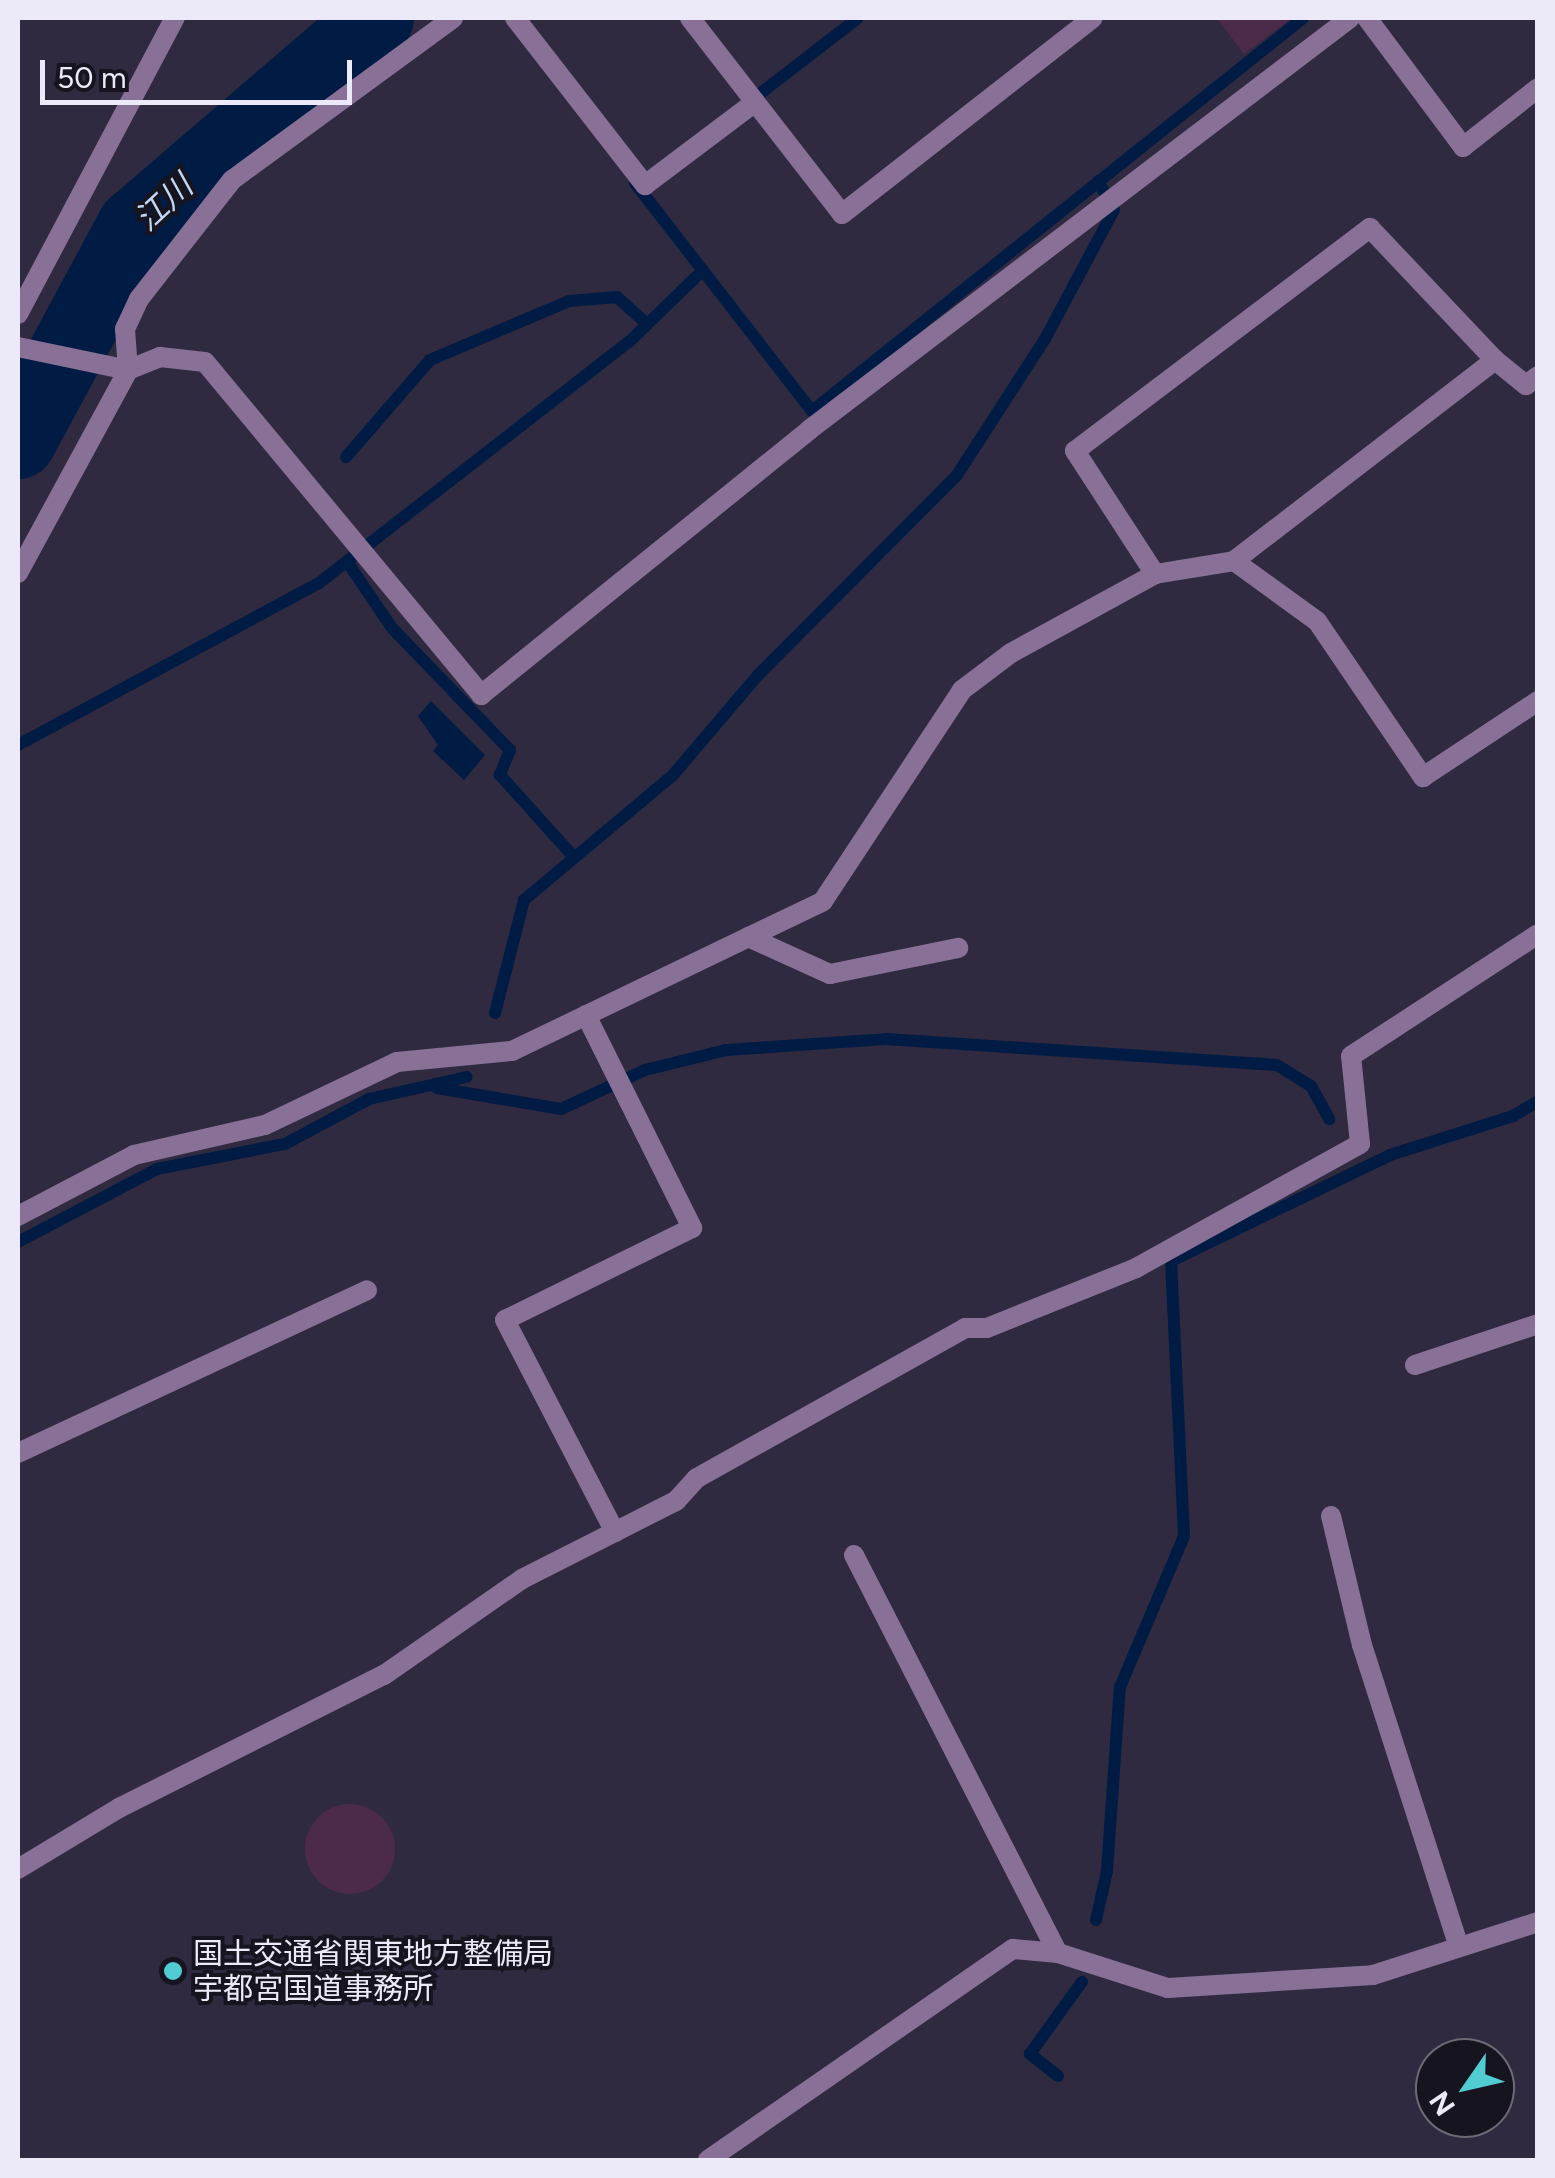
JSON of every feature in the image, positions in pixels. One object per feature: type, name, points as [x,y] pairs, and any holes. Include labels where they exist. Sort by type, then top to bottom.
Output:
[{"type":"street","points":[[18,314],[175,18]]},
{"type":"street","points":[[18,572],[128,370],[126,330],[139,299],[232,180],[453,18]]},
{"type":"street","points":[[514,18],[645,185],[756,102]]},
{"type":"street","points":[[690,18],[842,214],[1093,18]]},
{"type":"street","points":[[18,347],[128,370],[160,357],[204,362],[481,695],[808,430],[1350,18]]},
{"type":"street","points":[[1368,18],[1463,147],[1538,88]]},
{"type":"street","points":[[1155,574],[1075,450],[1370,228],[1495,360],[1526,385],[1538,376]]},
{"type":"street","points":[[18,1216],[134,1155],[265,1125],[398,1062],[512,1051],[823,901],[962,690],[1011,653],[1155,574],[1234,561],[1495,360]]},
{"type":"street","points":[[1234,561],[1317,621],[1423,777],[1538,701]]},
{"type":"street","points":[[18,1869],[119,1808],[384,1675],[522,1578],[676,1501],[696,1478],[966,1328],[987,1328],[1136,1268],[1360,1144],[1351,1056],[1538,934]]},
{"type":"street","points":[[748,937],[830,974],[958,948]]},
{"type":"street","points":[[586,1015],[692,1228],[505,1320],[615,1532]]},
{"type":"street","points":[[18,1454],[367,1290]]},
{"type":"street","points":[[1416,1365],[1538,1324]]},
{"type":"street","points":[[1331,1516],[1362,1645],[1459,1947]]},
{"type":"street","points":[[854,1555],[1058,1953]]},
{"type":"street","points":[[708,2160],[1013,1950],[1058,1953],[1168,1988],[1374,1975],[1538,1922]]},
{"type":"shaded area","points":[[1217,18],[1292,18],[1244,54]]},
{"type":"shaded area","points":[[350,1804],[367,1807],[382,1817],[392,1832],[392,1866],[382,1881],[367,1891],[350,1894],[333,1891],[318,1881],[308,1866],[305,1849],[308,1832],[318,1817],[333,1807]]},
{"type":"water","points":[[431,701],[485,755],[464,780],[433,751],[438,745],[418,716]]},
{"type":"waterway","name":"江川","points":[[18,441],[134,226],[376,18]]},
{"type":"waterway","points":[[748,103],[858,18]]},
{"type":"waterway","points":[[635,183],[812,411],[1303,18]]},
{"type":"waterway","points":[[495,1013],[524,900],[673,775],[759,674],[957,475],[1045,339],[1114,210],[1098,181]]},
{"type":"waterway","points":[[18,745],[319,583],[629,342],[703,270]]},
{"type":"waterway","points":[[346,457],[430,360],[569,301],[617,297],[647,324]]},
{"type":"waterway","points":[[348,563],[392,628],[510,750],[500,775],[573,856]]},
{"type":"waterway","points":[[437,1088],[561,1109],[645,1070],[726,1050],[886,1039],[1277,1065],[1311,1086],[1329,1119]]},
{"type":"waterway","points":[[18,1242],[157,1169],[285,1144],[369,1099],[467,1077]]},
{"type":"waterway","points":[[1096,1920],[1107,1871],[1120,1687],[1184,1536],[1171,1261],[1390,1155],[1513,1116],[1538,1101]]},
{"type":"waterway","points":[[1058,2076],[1030,2054],[1082,1982]]},
{"type":"place","name":"国土交通省関東地方整備局 宇都宮国道事務所","points":[[173,1971]]}]
